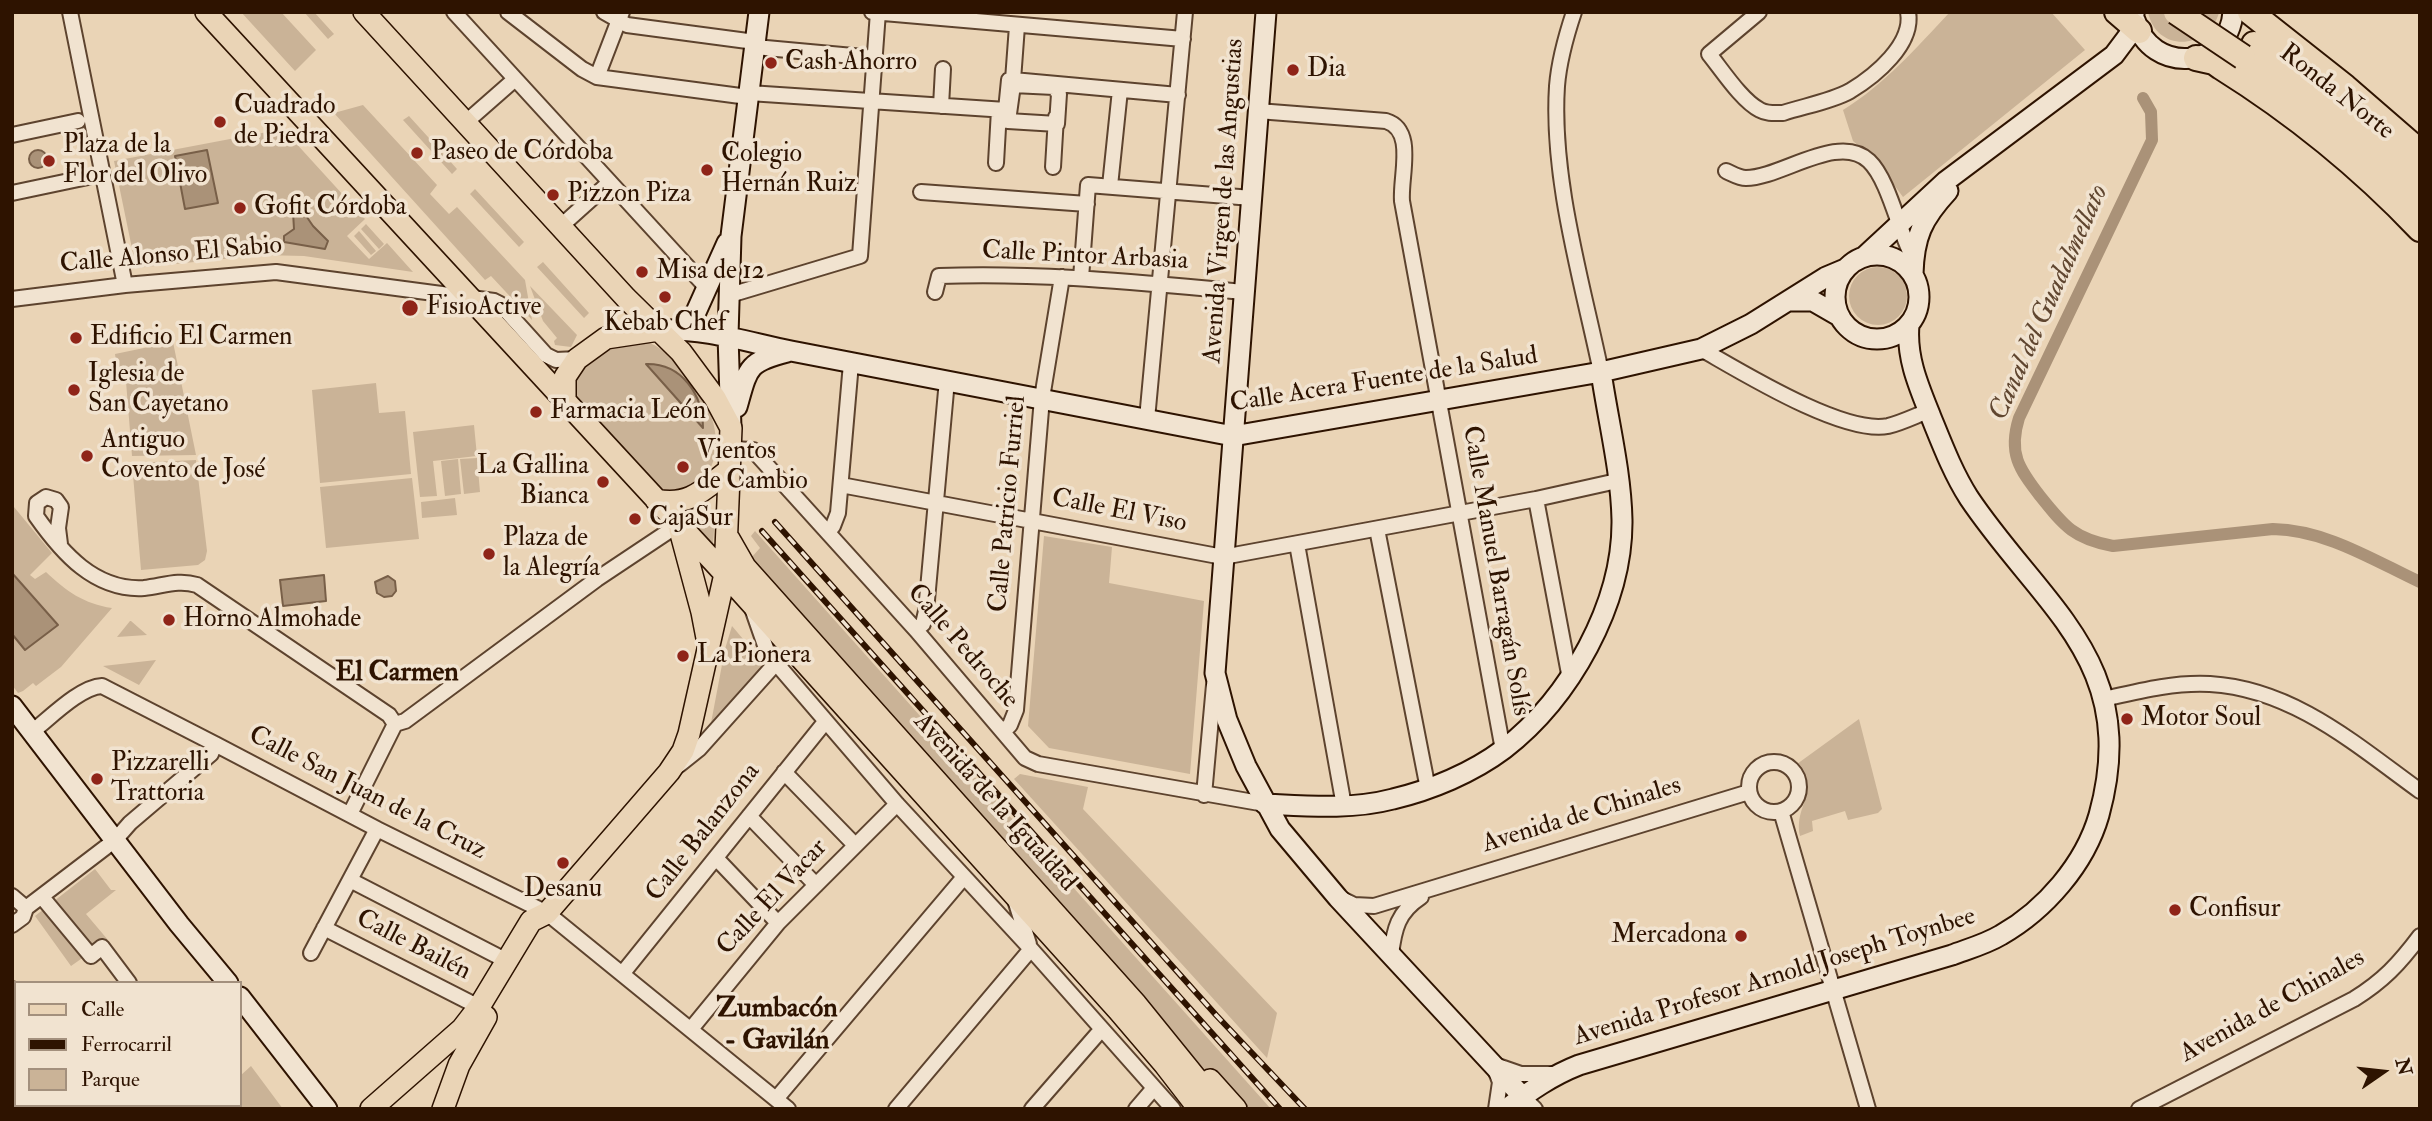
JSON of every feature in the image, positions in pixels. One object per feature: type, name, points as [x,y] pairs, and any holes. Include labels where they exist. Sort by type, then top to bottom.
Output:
[{"type":"highway","name":"Ronda Norte","points":[[2176,12],[2248,50],[2331,100],[2420,176]]},
{"type":"highway","points":[[2250,12],[2345,87],[2420,152]]},
{"type":"highway","name":"Ronda Norte","points":[[2248,50],[2420,202]]},
{"type":"highway","points":[[2196,58],[2214,62],[2304,126],[2358,169],[2420,229]]},
{"type":"main road","points":[[206,12],[678,526],[708,643]]},
{"type":"main road","points":[[443,1109],[459,1065],[472,1040],[541,928],[547,913],[669,772],[683,751],[689,734],[724,574],[728,537],[731,236],[759,12]]},
{"type":"main road","name":"Avenida Virgen de las Angustias","points":[[1266,12],[1215,673],[1227,720],[1246,766],[1280,829],[1391,955]]},
{"type":"main road","points":[[2105,62],[2138,50],[2157,51],[2175,58],[2196,58],[2206,54],[2224,39],[2230,29],[2233,12]]},
{"type":"main road","points":[[371,15],[560,227],[699,374],[731,428]]},
{"type":"main road","points":[[2131,19],[2157,51]]},
{"type":"main road","points":[[1839,317],[1836,287],[1845,269],[1865,256],[1945,181],[2105,62],[2125,41],[2131,19]]},
{"type":"main road","points":[[1790,301],[1813,301],[1839,317],[1860,336],[1879,340],[1890,338],[1909,325],[1920,298],[1913,266],[1914,249],[1923,222],[1980,156]]},
{"type":"main road","points":[[684,329],[696,312],[731,236]]},
{"type":"main road","points":[[1865,256],[1885,255],[1913,266]]},
{"type":"main road","name":"Calle Acera Fuente de la Salud","points":[[659,330],[684,329],[729,336],[851,363],[1233,436],[1601,372],[1700,349],[1738,331],[1826,277],[1845,269]]},
{"type":"main road","name":"Avenida Profesor Arnold Joseph Toynbee","points":[[1506,1109],[1529,1102],[1557,1074],[1605,1057],[1952,955],[2000,936],[2028,917],[2053,893],[2080,858],[2096,825],[2106,791],[2109,754],[2104,699],[2080,641],[2054,604],[1989,526],[1968,496],[1947,457],[1915,376],[1907,341],[1909,325]]},
{"type":"main road","points":[[565,400],[565,377],[576,359],[606,338],[659,330]]},
{"type":"main road","name":"Avenida Profesor Arnold Joseph Toynbee","points":[[1879,340],[1896,352],[1915,376]]},
{"type":"main road","points":[[731,428],[745,378],[755,363],[791,351]]},
{"type":"main road","points":[[1265,804],[1344,806],[1391,800],[1428,789],[1503,750],[1532,723],[1570,678],[1592,640],[1605,609],[1618,560],[1622,520],[1601,372]]},
{"type":"main road","points":[[656,500],[670,503],[691,498],[704,491],[729,460]]},
{"type":"main road","name":"Avenida de la Igualdad","points":[[678,526],[1145,1041],[1199,1109]]},
{"type":"main road","name":"Avenida de la Igualdad","points":[[728,537],[735,554],[745,567],[1136,1004],[1200,1083],[1216,1109]]},
{"type":"main road","points":[[12,706],[33,731],[213,981]]},
{"type":"main road","points":[[12,724],[226,981]]},
{"type":"main road","points":[[371,1109],[462,1029],[479,1007],[531,921],[547,913]]},
{"type":"main road","points":[[1391,955],[1529,1102]]},
{"type":"main road","points":[[242,1000],[327,1109]]},
{"type":"main road","points":[[1136,1004],[1168,1032],[1236,1109]]},
{"type":"main road","points":[[242,1018],[312,1109]]},
{"type":"street","points":[[70,12],[125,285]]},
{"type":"street","points":[[454,12],[707,288]]},
{"type":"street","points":[[508,12],[582,69],[597,77],[749,95],[999,110],[1006,110],[1009,80],[1058,87]]},
{"type":"street","points":[[604,12],[755,44],[875,58]]},
{"type":"street","points":[[870,12],[1183,39]]},
{"type":"street","points":[[1147,419],[1185,12]]},
{"type":"street","points":[[1574,12],[1558,83],[1559,148],[1564,195],[1601,372]]},
{"type":"street","points":[[1759,12],[1709,54],[1751,104],[1762,111],[1783,113],[1852,90],[1896,53],[1910,23],[1908,12]]},
{"type":"street","points":[[730,295],[860,256],[878,13]]},
{"type":"street","points":[[597,77],[621,17]]},
{"type":"street","points":[[1013,80],[1017,26]]},
{"type":"street","points":[[941,106],[943,69]]},
{"type":"street","points":[[465,123],[514,80]]},
{"type":"street","points":[[1055,124],[1008,121],[1013,85],[1178,95]]},
{"type":"street","points":[[1053,167],[1058,87]]},
{"type":"street","points":[[1110,187],[1120,90]]},
{"type":"street","points":[[996,163],[999,110]]},
{"type":"street","name":"Calle Manuel Barragán Solís","points":[[1258,111],[1386,121],[1396,124],[1402,132],[1405,142],[1402,201],[1503,750]]},
{"type":"street","points":[[12,135],[78,121]]},
{"type":"street","points":[[1726,171],[1738,177],[1752,178],[1832,153],[1852,151],[1869,160],[1881,178],[1913,266]]},
{"type":"street","points":[[12,193],[88,177]]},
{"type":"street","points":[[560,227],[609,183]]},
{"type":"street","points":[[1081,278],[1088,185],[1252,198]]},
{"type":"street","points":[[921,192],[1087,204]]},
{"type":"street","points":[[417,290],[433,281],[439,265]]},
{"type":"street","name":"Calle Alonso El Sabio","points":[[12,299],[125,285],[276,272],[302,274],[497,302],[550,357],[556,360],[576,359]]},
{"type":"street","name":"Calle Pintor Arbasia","points":[[935,292],[939,276],[989,274],[1081,278],[1245,292]]},
{"type":"street","name":"Calle Patricio Furriel","points":[[1003,732],[1010,725],[1016,710],[1042,398],[1062,277]]},
{"type":"street","points":[[1700,349],[1788,398],[1849,421],[1888,426],[1928,411]]},
{"type":"street","points":[[828,532],[838,513],[851,363]]},
{"type":"street","points":[[916,630],[923,624],[926,611],[947,380]]},
{"type":"street","name":"Calle Pedroche","points":[[729,460],[753,450],[916,630],[1025,758],[1038,765],[1265,804]]},
{"type":"street","points":[[1223,557],[1536,499],[1617,481]]},
{"type":"street","name":"Calle El Viso","points":[[841,485],[1223,557]]},
{"type":"street","points":[[1536,499],[1570,678]]},
{"type":"street","points":[[350,814],[395,724],[405,721],[588,586],[678,526]]},
{"type":"street","points":[[1377,529],[1428,789]]},
{"type":"street","points":[[60,544],[87,572],[111,584],[144,588],[178,581],[197,584],[389,715],[395,724]]},
{"type":"street","points":[[1297,544],[1344,806]]},
{"type":"street","name":"Avenida de la Igualdad","points":[[750,603],[768,654],[897,804],[1031,948],[1173,1109]]},
{"type":"street","points":[[669,772],[699,750],[776,663]]},
{"type":"street","points":[[1204,795],[1215,673]]},
{"type":"street","points":[[2104,699],[2161,687],[2208,684],[2241,688],[2273,697],[2322,720],[2420,791]]},
{"type":"street","points":[[33,731],[83,692],[93,687],[102,687],[215,744]]},
{"type":"street","name":"Calle Balanzona","points":[[622,974],[825,722]]},
{"type":"street","name":"Calle San Juan de la Cruz","points":[[12,925],[23,917],[26,908],[111,843],[130,823],[211,754],[215,744],[377,829],[547,913],[789,1109]]},
{"type":"street","points":[[1771,762],[1788,766],[1794,771],[1799,787],[1794,802],[1781,811],[1765,810],[1752,800],[1749,792],[1751,775],[1756,769],[1771,762]]},
{"type":"street","points":[[784,772],[855,845]]},
{"type":"street","name":"Avenida de Chinales","points":[[1338,898],[1354,905],[1374,906],[1749,792]]},
{"type":"street","name":"Calle El Vacar","points":[[691,1029],[778,923],[897,804]]},
{"type":"street","points":[[1781,811],[1868,1109]]},
{"type":"street","points":[[749,816],[816,885]]},
{"type":"street","points":[[311,953],[377,829]]},
{"type":"street","points":[[716,858],[778,923]]},
{"type":"street","points":[[776,1099],[964,877]]},
{"type":"street","points":[[350,880],[508,961]]},
{"type":"street","name":"Avenida de Chinales","points":[[1391,955],[1396,923],[1406,907],[1431,890]]},
{"type":"street","points":[[12,896],[26,908]]},
{"type":"street","points":[[41,897],[90,956],[102,947],[128,981]]},
{"type":"street","name":"Avenida de la Igualdad","points":[[1014,898],[1031,948]]},
{"type":"street","name":"Calle Bailén","points":[[324,928],[479,1007]]},
{"type":"street","name":"Avenida de Chinales","points":[[2139,1109],[2354,999],[2400,964],[2420,936]]},
{"type":"street","points":[[896,1109],[1031,948]]},
{"type":"street","points":[[1032,1109],[1101,1030]]},
{"type":"street","points":[[1490,1062],[1521,1074],[1557,1074]]},
{"type":"street","points":[[1490,1062],[1500,1082],[1496,1109]]},
{"type":"street","points":[[1136,1109],[1154,1088]]},
{"type":"green space","points":[[241,12],[281,12],[316,50],[295,71]]},
{"type":"green space","points":[[304,12],[314,12],[334,34],[328,39]]},
{"type":"green space","points":[[1950,12],[2051,12],[2085,50],[1903,197],[1880,166],[1853,141],[1843,110],[1886,77]]},
{"type":"green space","points":[[2148,12],[2219,13],[2213,26],[2204,34],[2182,42],[2161,34],[2153,25]]},
{"type":"green space","points":[[363,105],[437,185],[430,194],[449,214],[457,207],[525,280],[532,320],[491,276],[485,280],[334,113]]},
{"type":"green space","points":[[409,116],[457,169],[452,174],[403,120]]},
{"type":"green space","name":"Gofit Córdoba","points":[[283,129],[365,219],[347,236],[369,259],[387,243],[413,272],[304,256],[262,255],[136,268],[114,161]]},
{"type":"green space","points":[[475,189],[524,242],[519,247],[470,194]]},
{"type":"green space","points":[[366,224],[384,244],[379,249],[361,229]]},
{"type":"green space","points":[[359,231],[376,251],[371,255],[354,236]]},
{"type":"green space","points":[[543,262],[589,313],[584,318],[537,267]]},
{"type":"green space","points":[[1878,267],[1889,269],[1902,280],[1907,296],[1905,307],[1894,320],[1878,325],[1867,323],[1854,312],[1849,296],[1851,285],[1862,272]]},
{"type":"green space","points":[[530,286],[577,335],[571,347],[555,345],[557,338],[543,321]]},
{"type":"green space","points":[[641,340],[659,348],[677,362],[693,380],[714,423],[716,445],[712,466],[693,489],[687,491],[663,493],[576,396],[579,374],[595,357],[612,346]]},
{"type":"green space","points":[[173,342],[196,455],[132,456],[125,369],[117,369],[115,354]]},
{"type":"green space","points":[[376,383],[379,413],[405,411],[411,474],[320,483],[312,390]]},
{"type":"green space","points":[[474,425],[477,456],[433,461],[437,496],[420,497],[413,432]]},
{"type":"green space","points":[[477,458],[480,492],[464,494],[460,459]]},
{"type":"green space","points":[[458,459],[461,494],[445,496],[441,461]]},
{"type":"green space","points":[[196,460],[207,551],[205,560],[198,565],[141,570],[132,463]]},
{"type":"green space","points":[[412,478],[419,539],[326,548],[320,487]]},
{"type":"green space","points":[[455,498],[457,515],[422,518],[421,502]]},
{"type":"green space","points":[[703,502],[715,517],[713,544],[686,513]]},
{"type":"green space","points":[[14,507],[52,553],[30,575],[35,579],[46,572],[76,596],[112,608],[61,667],[36,686],[33,683],[18,693],[12,685]]},
{"type":"green space","points":[[755,531],[1271,1109],[1240,1109],[750,559],[760,548],[751,536]]},
{"type":"green space","points":[[1044,536],[1112,547],[1109,583],[1204,601],[1190,774],[1049,748],[1028,726]]},
{"type":"green space","points":[[131,621],[147,635],[117,637]]},
{"type":"green space","points":[[732,626],[765,665],[711,723],[725,649]]},
{"type":"green space","points":[[156,660],[139,685],[103,666]]},
{"type":"green space","points":[[1859,719],[1882,809],[1878,813],[1848,820],[1845,811],[1812,821],[1813,831],[1800,836],[1800,816],[1806,785],[1797,764]]},
{"type":"green space","points":[[1020,774],[1088,787],[1083,809],[1277,1013],[1267,1058],[1014,779]]},
{"type":"green space","points":[[95,869],[111,890],[116,890],[86,914],[108,940],[71,966],[35,916]]},
{"type":"green space","points":[[251,1066],[283,1109],[212,1107],[242,1107],[242,1074]]},
{"type":"shaded area","points":[[38,150],[44,153],[47,159],[44,165],[38,168],[32,165],[29,159],[32,153]]},
{"type":"shaded area","points":[[207,150],[218,203],[185,209],[175,156]]},
{"type":"shaded area","points":[[300,207],[328,241],[325,249],[284,242],[284,236],[294,229],[293,212]]},
{"type":"shaded area","points":[[646,364],[670,369],[688,383],[699,404],[703,428]]},
{"type":"shaded area","points":[[12,573],[58,625],[25,650],[12,634]]},
{"type":"shaded area","points":[[324,575],[326,601],[283,606],[280,580]]},
{"type":"shaded area","points":[[388,576],[395,581],[396,591],[392,596],[384,597],[377,593],[375,582]]},
{"type":"waterway","name":"Canal del Guadalmellato","points":[[2143,98],[2151,112],[2152,140],[2019,418],[2015,451],[2021,469],[2063,523],[2079,535],[2100,543],[2113,546],[2273,529],[2293,531],[2330,540],[2420,582]]},
{"type":"railway","points":[[775,522],[1216,1015],[1305,1109]]},
{"type":"railway","points":[[762,531],[1280,1109]]},
{"type":"place","name":"Cash Ahorro","points":[[771,63]]},
{"type":"place","name":"Dia","points":[[1293,70]]},
{"type":"place","name":"Cuadrado de Piedra","points":[[220,122]]},
{"type":"place","name":"Paseo de Córdoba","points":[[417,153]]},
{"type":"place","name":"Plaza de la Flor del Olivo","points":[[49,161]]},
{"type":"place","name":"Colegio Hernán Ruiz","points":[[707,170]]},
{"type":"place","name":"Pizzon Piza","points":[[553,195]]},
{"type":"place","name":"Gofit Córdoba","points":[[240,208]]},
{"type":"place","name":"Misa de 12","points":[[642,272]]},
{"type":"place","name":"Kebab Chef","points":[[665,297]]},
{"type":"place","name":"FisioActive","points":[[410,308]]},
{"type":"place","name":"Edificio El Carmen","points":[[76,338]]},
{"type":"place","name":"Iglesia de San Cayetano","points":[[74,390]]},
{"type":"place","name":"Farmacia León","points":[[536,412]]},
{"type":"place","name":"Antiguo Covento de José","points":[[87,456]]},
{"type":"place","name":"Vientos de Cambio","points":[[683,467]]},
{"type":"place","name":"La Gallina Bianca","points":[[603,482]]},
{"type":"place","name":"CajaSur","points":[[635,519]]},
{"type":"place","name":"Plaza de la Alegría","points":[[489,554]]},
{"type":"place","name":"Horno Almohade","points":[[169,620]]},
{"type":"place","name":"La Pionera","points":[[683,656]]},
{"type":"place","name":"Motor Soul","points":[[2127,719]]},
{"type":"place","name":"Pizzarelli Trattoria","points":[[97,779]]},
{"type":"place","name":"Desanu","points":[[563,863]]},
{"type":"place","name":"Confisur","points":[[2175,910]]},
{"type":"place","name":"Mercadona","points":[[1741,936]]},
{"type":"district","name":"El Carmen","points":[[397,674]]},
{"type":"district","name":"Zumbacón - Gavilán","points":[[777,1026]]}]
